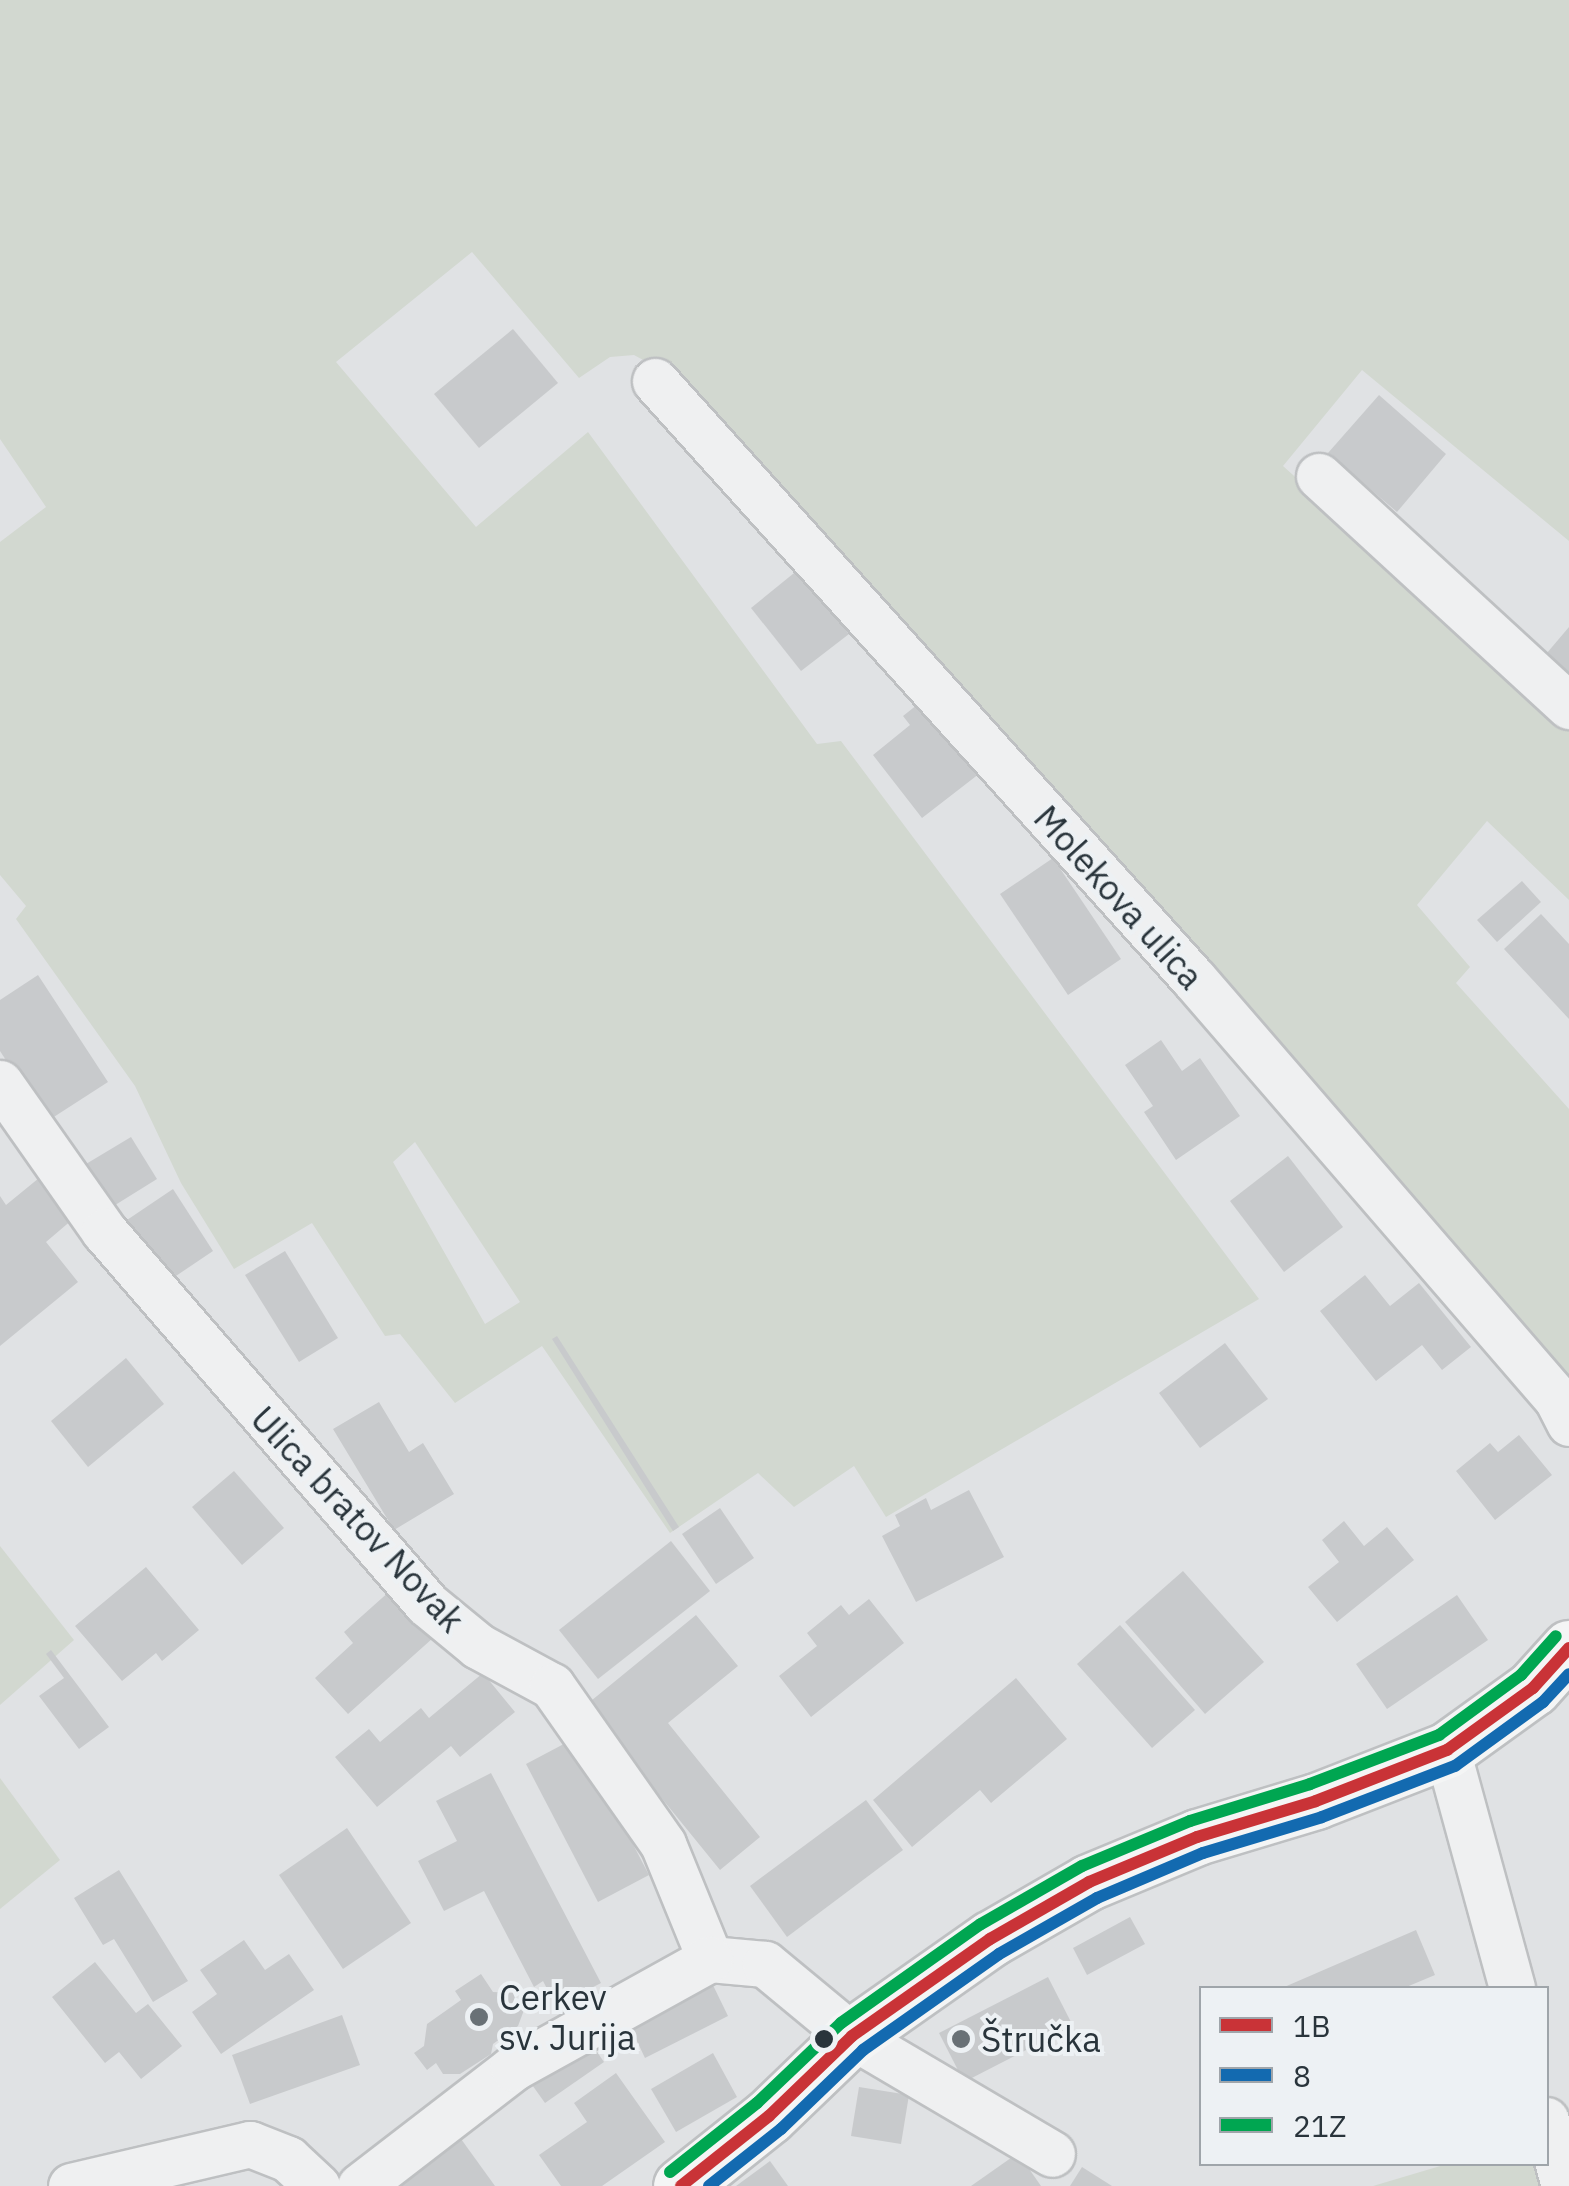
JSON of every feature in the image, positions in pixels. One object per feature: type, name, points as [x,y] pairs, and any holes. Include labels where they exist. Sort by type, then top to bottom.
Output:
[{"type":"main road","points":[[680,2186],[769,2116],[852,2036],[990,1940],[1088,1882],[1197,1837],[1316,1801],[1446,1750],[1533,1688],[1569,1648]]},
{"type":"street","name":"Molekova ulica","points":[[655,381],[1193,978],[1557,1399],[1569,1424]]},
{"type":"street","points":[[1319,476],[1569,706]]},
{"type":"street","name":"Ulica bratov Novak","points":[[0,1083],[104,1232],[427,1604],[478,1646],[552,1686],[664,1844],[710,1959]]},
{"type":"street","points":[[1446,1750],[1511,1986]]},
{"type":"street","points":[[360,2186],[514,2068],[710,1959],[765,1964],[852,2036],[1052,2154]]},
{"type":"street","points":[[1549,2131],[1564,2186]]},
{"type":"street","points":[[71,2186],[250,2144],[288,2159],[317,2186]]},
{"type":"shaded area","points":[[0,0],[1569,0],[1569,541],[1362,370],[1283,466],[1569,723],[1569,900],[1487,821],[1417,905],[1470,967],[1456,983],[1569,1109],[1569,1401],[656,367],[634,355],[610,357],[579,378],[472,252],[336,362],[476,527],[588,432],[817,744],[841,741],[1259,1299],[886,1517],[854,1466],[794,1507],[758,1473],[670,1533],[542,1346],[455,1403],[400,1334],[385,1336],[312,1223],[234,1269],[181,1183],[135,1086],[16,919],[26,906],[0,875],[0,542],[46,507],[0,439]],"holes":[[[415,1142],[520,1302],[485,1324],[393,1162]]]},
{"type":"shaded area","points":[[0,1546],[74,1640],[0,1705]]},
{"type":"shaded area","points":[[0,1778],[60,1860],[0,1909]]},
{"type":"shaded area","points":[[1440,2166],[1538,2166],[1543,2186],[1373,2186]]},
{"type":"building","points":[[513,329],[558,383],[479,448],[434,394]]},
{"type":"building","points":[[1379,395],[1446,454],[1397,512],[1328,453]]},
{"type":"building","points":[[799,569],[849,634],[801,671],[751,608]]},
{"type":"building","points":[[1569,627],[1569,684],[1541,660]]},
{"type":"building","points":[[927,697],[984,770],[922,818],[873,755],[910,725],[903,716]]},
{"type":"building","points":[[1053,858],[1121,959],[1068,995],[1000,894]]},
{"type":"building","points":[[1522,881],[1541,902],[1497,942],[1477,920]]},
{"type":"building","points":[[1541,914],[1569,944],[1569,1019],[1504,949]]},
{"type":"building","points":[[38,975],[108,1082],[46,1122],[0,1051],[0,1000]]},
{"type":"building","points":[[1161,1040],[1182,1071],[1200,1058],[1240,1116],[1176,1160],[1144,1112],[1153,1106],[1125,1065]]},
{"type":"building","points":[[131,1137],[157,1179],[112,1207],[86,1164]]},
{"type":"building","points":[[1288,1156],[1343,1227],[1284,1272],[1230,1201]]},
{"type":"building","points":[[39,1178],[73,1219],[46,1242],[78,1282],[0,1346],[0,1196],[6,1205]]},
{"type":"building","points":[[173,1189],[213,1251],[167,1282],[127,1220]]},
{"type":"building","points":[[285,1251],[338,1338],[299,1362],[245,1275]]},
{"type":"building","points":[[1365,1275],[1390,1306],[1419,1283],[1471,1347],[1442,1370],[1422,1345],[1376,1381],[1320,1311]]},
{"type":"building","points":[[557,1336],[679,1527],[673,1531],[552,1339]]},
{"type":"building","points":[[1225,1343],[1268,1399],[1200,1448],[1159,1393]]},
{"type":"building","points":[[126,1358],[164,1404],[88,1467],[51,1421]]},
{"type":"building","points":[[379,1402],[409,1452],[423,1443],[454,1494],[394,1530],[333,1429]]},
{"type":"building","points":[[1519,1435],[1552,1475],[1495,1520],[1456,1471],[1490,1443],[1498,1452]]},
{"type":"building","points":[[234,1471],[284,1528],[242,1565],[192,1507]]},
{"type":"building","points":[[969,1490],[1004,1557],[916,1602],[882,1536],[900,1526],[895,1515],[926,1498],[931,1510]]},
{"type":"building","points":[[720,1508],[754,1558],[716,1584],[682,1534]]},
{"type":"building","points":[[1344,1521],[1364,1546],[1387,1527],[1414,1560],[1337,1622],[1308,1587],[1339,1562],[1322,1540]]},
{"type":"building","points":[[671,1541],[710,1591],[598,1679],[559,1630]]},
{"type":"building","points":[[146,1567],[199,1630],[162,1661],[156,1653],[122,1681],[75,1626]]},
{"type":"building","points":[[1183,1571],[1264,1662],[1205,1714],[1125,1622]]},
{"type":"building","points":[[391,1590],[433,1638],[348,1714],[315,1678],[353,1643],[344,1632]]},
{"type":"building","points":[[1457,1595],[1488,1640],[1387,1709],[1356,1664]]},
{"type":"building","points":[[869,1599],[904,1643],[811,1717],[779,1676],[817,1646],[807,1633],[841,1605],[849,1615]]},
{"type":"building","points":[[696,1615],[738,1666],[668,1723],[760,1837],[720,1870],[586,1705]]},
{"type":"building","points":[[1120,1625],[1195,1710],[1152,1748],[1077,1664]]},
{"type":"building","points":[[51,1650],[109,1727],[79,1749],[39,1696],[64,1678],[46,1654]]},
{"type":"building","points":[[483,1673],[515,1712],[460,1757],[451,1746],[377,1807],[335,1757],[369,1729],[380,1742],[421,1708],[429,1718]]},
{"type":"building","points":[[1016,1678],[1067,1739],[991,1803],[980,1790],[912,1847],[873,1800]]},
{"type":"building","points":[[577,1737],[649,1875],[598,1902],[526,1764]]},
{"type":"building","points":[[491,1773],[601,1983],[556,2006],[543,1981],[534,1987],[484,1891],[444,1911],[418,1861],[457,1841],[436,1801]]},
{"type":"building","points":[[866,1800],[903,1850],[787,1937],[750,1886]]},
{"type":"building","points":[[347,1828],[411,1923],[343,1969],[279,1875]]},
{"type":"building","points":[[119,1870],[188,1981],[153,2002],[114,1939],[103,1945],[74,1898]]},
{"type":"building","points":[[1130,1917],[1145,1944],[1087,1975],[1073,1948]]},
{"type":"building","points":[[1416,1930],[1435,1975],[1409,1986],[1287,1986]]},
{"type":"building","points":[[244,1940],[265,1970],[289,1954],[314,1990],[221,2054],[192,2012],[217,1994],[200,1970]]},
{"type":"building","points":[[95,1962],[136,2013],[148,2004],[182,2046],[141,2079],[119,2052],[105,2063],[52,1997]]},
{"type":"building","name":"Cerkev sv. Jurija","points":[[481,1974],[493,1992],[513,1993],[524,2010],[518,2026],[493,2044],[491,2054],[460,2074],[443,2074],[436,2063],[427,2070],[414,2053],[424,2046],[427,2024],[461,2000],[455,1991]]},
{"type":"building","points":[[709,1977],[728,2016],[645,2058],[626,2018]]},
{"type":"building","points":[[1048,1977],[1073,2026],[964,2082],[939,2033]]},
{"type":"building","points":[[342,2015],[360,2065],[250,2104],[232,2055]]},
{"type":"building","points":[[584,2033],[604,2062],[545,2103],[525,2075]]},
{"type":"building","points":[[713,2053],[737,2097],[676,2132],[651,2089]]},
{"type":"building","points":[[616,2073],[665,2142],[602,2186],[561,2186],[539,2155],[587,2122],[574,2103]]},
{"type":"building","points":[[859,2087],[909,2095],[901,2144],[851,2136]]},
{"type":"building","points":[[456,2132],[495,2186],[380,2186]]},
{"type":"building","points":[[1018,2153],[1041,2186],[971,2186]]},
{"type":"building","points":[[770,2161],[788,2186],[736,2186]]},
{"type":"building","points":[[1082,2167],[1112,2186],[1070,2186]]},
{"type":"transit line","name":"21Z","points":[[670,2172],[757,2103],[841,2023],[981,1924],[1082,1866],[1190,1821],[1310,1784],[1439,1735],[1521,1675],[1556,1636]]},
{"type":"transit line","name":"1B","points":[[681,2186],[769,2116],[852,2036],[990,1939],[1089,1882],[1197,1837],[1316,1801],[1447,1750],[1533,1688],[1569,1648]]},
{"type":"transit line","name":"8","points":[[709,2186],[781,2129],[863,2050],[999,1954],[1097,1898],[1203,1853],[1322,1817],[1455,1766],[1543,1702],[1569,1674]]},
{"type":"place","name":"Cerkev sv. Jurija","points":[[479,2017]]},
{"type":"place","name":"Štručka","points":[[961,2039]]}]
